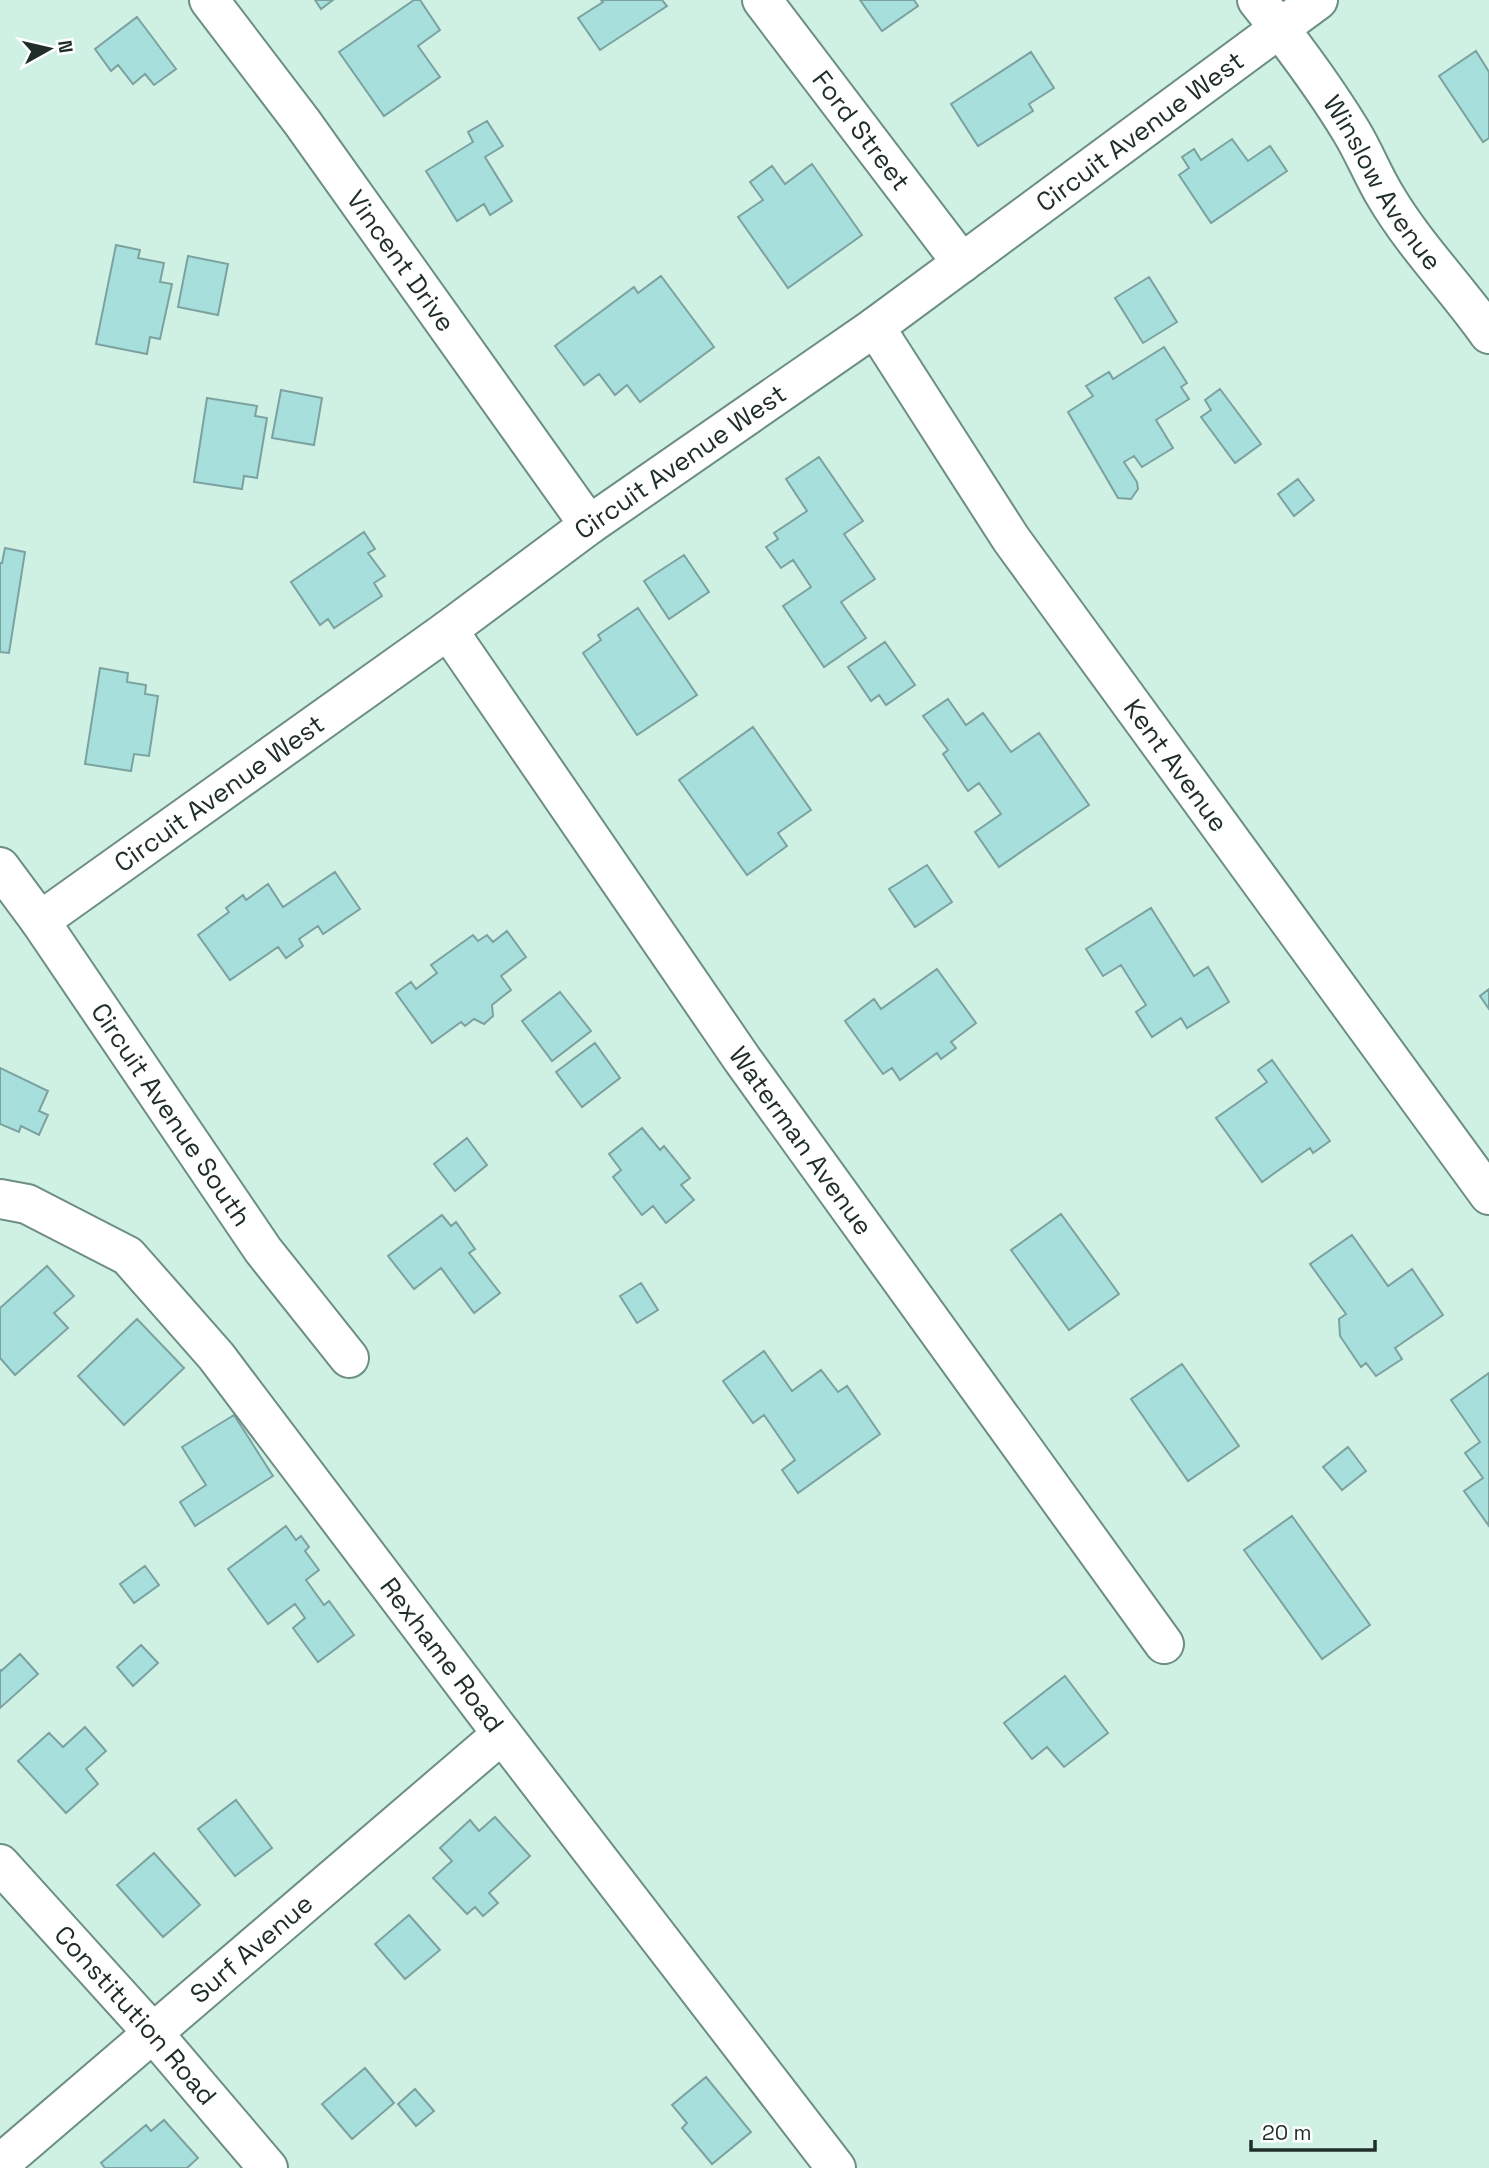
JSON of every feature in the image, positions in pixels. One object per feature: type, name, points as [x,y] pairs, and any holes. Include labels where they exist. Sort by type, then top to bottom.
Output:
[{"type":"street","name":"Vincent Drive","points":[[209,0],[302,122],[589,525]]},
{"type":"street","name":"Ford Street","points":[[762,0],[962,264]]},
{"type":"street","name":"Circuit Avenue West","points":[[40,921],[448,630],[589,525],[962,264],[1268,14],[1318,0]]},
{"type":"street","name":"Winslow Avenue","points":[[1268,14],[1351,131],[1385,197],[1406,228],[1467,302],[1489,334]]},
{"type":"street","name":"Kent Avenue","points":[[875,327],[1011,539],[1489,1195]]},
{"type":"street","name":"Waterman Avenue","points":[[448,630],[750,1070],[1164,1644]]},
{"type":"street","name":"Circuit Avenue South","points":[[0,867],[40,921],[263,1250],[349,1358]]},
{"type":"street","name":"Rexhame Road","points":[[0,1199],[27,1204],[128,1256],[216,1356],[836,2168]]},
{"type":"street","name":"Surf Avenue","points":[[0,2164],[502,1734]]},
{"type":"street","name":"Constitution Road","points":[[0,1864],[153,2033],[268,2168]]},
{"type":"building","points":[[315,0],[333,0],[321,9]]},
{"type":"building","points":[[414,0],[420,0],[440,30],[418,46],[440,77],[384,116],[339,52]]},
{"type":"building","points":[[601,0],[662,0],[667,6],[600,50],[578,18],[603,2]]},
{"type":"building","points":[[860,0],[914,0],[918,6],[882,31]]},
{"type":"building","points":[[137,17],[176,69],[154,85],[145,74],[133,84],[118,65],[111,71],[95,49]]},
{"type":"building","points":[[1476,51],[1489,72],[1489,138],[1483,142],[1439,76]]},
{"type":"building","points":[[1031,52],[1054,88],[1029,104],[1033,111],[978,146],[951,104]]},
{"type":"building","points":[[487,121],[503,146],[485,157],[512,201],[490,215],[484,204],[457,221],[426,171],[473,142],[468,132]]},
{"type":"building","points":[[1232,139],[1248,161],[1270,146],[1287,171],[1211,223],[1179,175],[1189,168],[1182,157],[1194,149],[1201,160]]},
{"type":"building","points":[[812,164],[862,235],[788,288],[738,217],[763,200],[750,182],[772,166],[785,184]]},
{"type":"building","points":[[116,245],[140,250],[138,258],[164,263],[160,282],[172,284],[160,339],[150,337],[147,354],[96,344]]},
{"type":"building","points":[[188,256],[228,264],[218,315],[178,307]]},
{"type":"building","points":[[661,276],[714,347],[640,402],[627,385],[615,395],[599,374],[584,385],[555,346],[634,287],[638,293]]},
{"type":"building","points":[[1149,277],[1177,322],[1143,343],[1115,298]]},
{"type":"building","points":[[1164,347],[1187,383],[1181,387],[1189,399],[1156,420],[1173,448],[1142,467],[1134,456],[1124,462],[1137,482],[1138,489],[1131,499],[1118,498],[1068,412],[1093,396],[1086,386],[1109,372],[1113,379]]},
{"type":"building","points":[[1220,389],[1261,444],[1235,463],[1201,417],[1211,410],[1205,400]]},
{"type":"building","points":[[281,390],[322,398],[314,445],[272,438]]},
{"type":"building","points":[[207,398],[257,406],[255,416],[267,418],[257,478],[244,476],[242,489],[194,482]]},
{"type":"building","points":[[819,457],[863,521],[844,534],[875,579],[841,602],[866,638],[824,667],[783,606],[811,587],[793,560],[781,568],[766,547],[778,539],[774,533],[807,511],[786,479]]},
{"type":"building","points":[[1298,479],[1314,500],[1294,516],[1278,494]]},
{"type":"building","points":[[364,532],[375,549],[368,553],[385,576],[374,583],[382,596],[334,628],[328,619],[320,625],[291,582]]},
{"type":"building","points":[[5,548],[25,552],[9,653],[0,652],[0,563]]},
{"type":"building","points":[[684,555],[709,592],[669,619],[644,581]]},
{"type":"building","points":[[638,608],[697,695],[637,735],[583,653],[601,640],[598,635]]},
{"type":"building","points":[[885,642],[915,685],[886,705],[879,695],[871,701],[848,667]]},
{"type":"building","points":[[100,668],[128,673],[127,682],[146,685],[145,694],[158,696],[149,756],[134,754],[131,771],[85,764]]},
{"type":"building","points":[[948,699],[966,725],[983,713],[1011,752],[1039,733],[1089,805],[999,867],[975,832],[1001,814],[979,783],[968,791],[943,754],[948,750],[923,716]]},
{"type":"building","points":[[753,727],[811,810],[778,833],[787,846],[747,875],[679,780]]},
{"type":"building","points":[[927,865],[952,902],[915,927],[889,889]]},
{"type":"building","points":[[335,872],[360,909],[323,934],[318,926],[299,939],[303,946],[286,958],[278,947],[230,980],[198,935],[229,912],[226,908],[243,895],[246,900],[268,884],[283,907]]},
{"type":"building","points":[[1151,908],[1194,976],[1208,967],[1229,1002],[1187,1028],[1181,1018],[1152,1037],[1136,1012],[1146,1005],[1121,965],[1103,976],[1086,949]]},
{"type":"building","points":[[507,931],[526,957],[501,976],[511,990],[492,1005],[493,1016],[484,1024],[474,1019],[465,1026],[461,1022],[432,1043],[396,993],[411,982],[416,989],[437,973],[431,965],[473,935],[478,941],[487,935],[493,942]]},
{"type":"building","points":[[937,969],[976,1023],[951,1042],[956,1048],[941,1059],[937,1053],[900,1080],[892,1068],[883,1074],[845,1021],[874,999],[881,1009]]},
{"type":"building","points":[[1489,989],[1489,1009],[1480,996]]},
{"type":"building","points":[[560,992],[591,1031],[552,1061],[522,1021]]},
{"type":"building","points":[[595,1043],[620,1078],[582,1107],[556,1072]]},
{"type":"building","points":[[1272,1060],[1330,1141],[1313,1153],[1310,1148],[1262,1182],[1216,1118],[1267,1082],[1258,1070]]},
{"type":"building","points":[[0,1068],[48,1091],[39,1111],[48,1115],[39,1135],[21,1126],[19,1132],[0,1124]]},
{"type":"building","points":[[642,1128],[660,1150],[664,1146],[690,1178],[681,1185],[694,1200],[666,1223],[653,1206],[642,1215],[613,1177],[621,1170],[609,1154]]},
{"type":"building","points":[[467,1138],[487,1165],[455,1191],[434,1164]]},
{"type":"building","points":[[1061,1214],[1119,1294],[1069,1330],[1011,1250]]},
{"type":"building","points":[[442,1215],[451,1226],[456,1222],[475,1249],[469,1253],[500,1293],[474,1313],[441,1268],[414,1289],[388,1256]]},
{"type":"building","points":[[1352,1235],[1388,1286],[1412,1269],[1443,1315],[1395,1348],[1402,1359],[1376,1376],[1366,1363],[1361,1367],[1340,1336],[1339,1319],[1346,1314],[1310,1264]]},
{"type":"building","points":[[47,1266],[74,1296],[54,1313],[68,1328],[15,1375],[0,1358],[0,1308]]},
{"type":"building","points":[[641,1283],[658,1310],[637,1323],[620,1296]]},
{"type":"building","points":[[137,1319],[184,1368],[124,1425],[78,1376]]},
{"type":"building","points":[[764,1351],[792,1391],[821,1370],[838,1392],[847,1386],[880,1434],[798,1493],[782,1470],[795,1460],[764,1415],[753,1423],[723,1381]]},
{"type":"building","points":[[1182,1364],[1239,1446],[1188,1481],[1131,1399]]},
{"type":"building","points":[[1489,1373],[1489,1526],[1464,1491],[1483,1478],[1465,1453],[1480,1442],[1451,1400]]},
{"type":"building","points":[[234,1415],[273,1476],[195,1526],[180,1502],[206,1485],[182,1447]]},
{"type":"building","points":[[1348,1447],[1366,1471],[1342,1490],[1323,1467]]},
{"type":"building","points":[[1292,1516],[1370,1625],[1322,1659],[1244,1550]]},
{"type":"building","points":[[286,1526],[296,1540],[301,1536],[309,1547],[305,1551],[319,1570],[306,1580],[324,1605],[329,1601],[354,1635],[318,1662],[293,1628],[305,1618],[295,1604],[268,1624],[228,1569]]},
{"type":"building","points":[[145,1566],[159,1585],[134,1603],[120,1584]]},
{"type":"building","points":[[141,1645],[158,1663],[133,1686],[117,1667]]},
{"type":"building","points":[[20,1654],[38,1674],[0,1708],[0,1670]]},
{"type":"building","points":[[1065,1676],[1108,1733],[1064,1767],[1047,1747],[1032,1759],[1004,1723]]},
{"type":"building","points":[[85,1727],[106,1751],[86,1769],[98,1784],[66,1813],[18,1761],[49,1733],[63,1747]]},
{"type":"building","points":[[236,1800],[272,1848],[235,1876],[198,1829]]},
{"type":"building","points":[[495,1817],[530,1856],[489,1893],[498,1903],[483,1916],[475,1907],[467,1914],[433,1878],[452,1861],[440,1848],[470,1820],[479,1831]]},
{"type":"building","points":[[154,1853],[200,1905],[163,1937],[117,1885]]},
{"type":"building","points":[[409,1915],[440,1950],[405,1979],[375,1944]]},
{"type":"building","points":[[365,2068],[394,2103],[352,2139],[322,2104]]},
{"type":"building","points":[[706,2077],[751,2132],[712,2164],[682,2128],[687,2123],[672,2105]]},
{"type":"building","points":[[415,2089],[434,2111],[416,2126],[398,2104]]},
{"type":"building","points":[[164,2120],[198,2158],[187,2168],[105,2168],[101,2163],[146,2125],[151,2131]]}]
